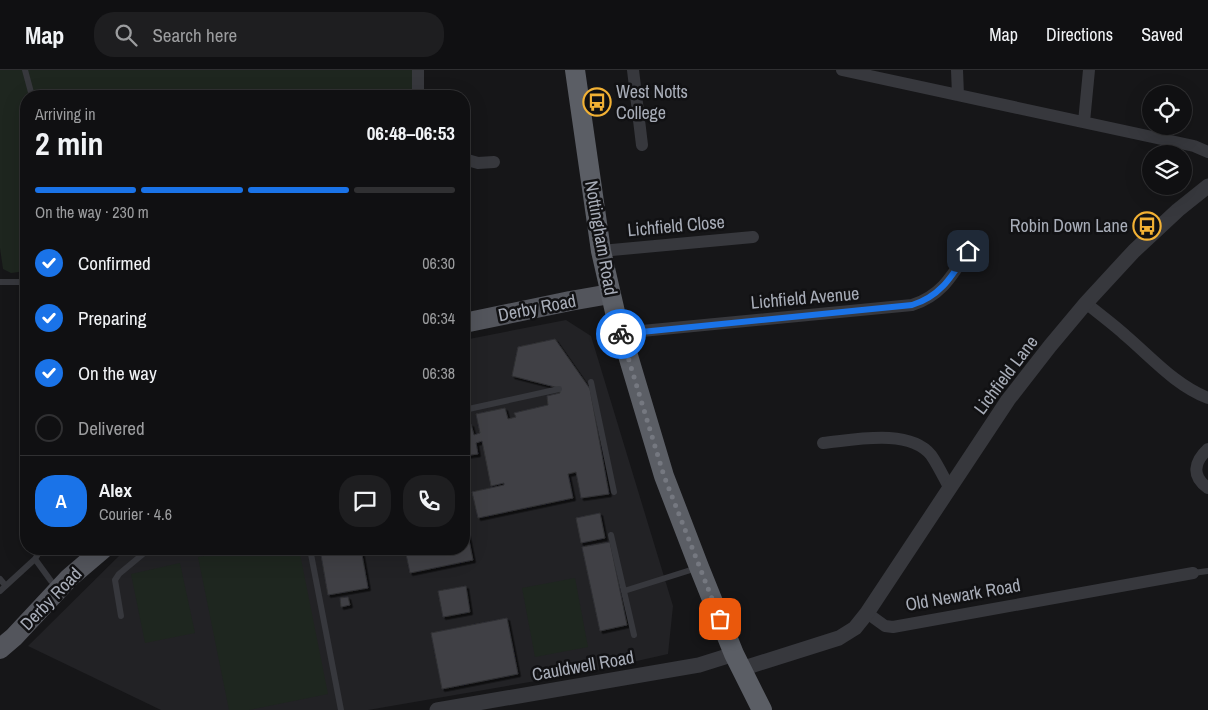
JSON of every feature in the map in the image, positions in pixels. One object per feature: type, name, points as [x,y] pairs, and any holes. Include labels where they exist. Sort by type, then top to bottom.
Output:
[{"type":"highway","name":"Nottingham Road","points":[[575,70],[608,287],[621,333],[664,476],[699,568],[738,661],[762,710]]},
{"type":"main road","name":"Derby Road","points":[[470,309],[608,287]]},
{"type":"main road","name":"Derby Road","points":[[470,322],[570,301],[608,287]]},
{"type":"main road","name":"Derby Road","points":[[0,637],[51,581],[78,555]]},
{"type":"main road","name":"Derby Road","points":[[0,649],[14,637],[69,578],[96,555]]},
{"type":"street","points":[[418,70],[418,90]]},
{"type":"street","points":[[633,70],[642,145]]},
{"type":"street","points":[[842,70],[1194,146],[1208,152]]},
{"type":"street","points":[[957,70],[958,95]]},
{"type":"street","points":[[1084,122],[1088,70]]},
{"type":"street","points":[[470,161],[478,163],[494,162]]},
{"type":"street","name":"Lichfield Lane","points":[[867,613],[1008,400],[1086,303],[1134,251],[1178,210],[1208,186]]},
{"type":"street","name":"Lichfield Close","points":[[602,251],[753,237]]},
{"type":"street","name":"Lichfield Avenue","points":[[621,333],[912,305],[926,301],[942,290],[968,251]]},
{"type":"street","points":[[1086,303],[1125,334],[1176,380],[1192,392],[1208,398]]},
{"type":"street","points":[[823,443],[882,438],[913,441],[930,454],[950,489]]},
{"type":"street","points":[[1208,449],[1199,457],[1196,470],[1199,479],[1208,488]]},
{"type":"street","name":"Old Newark Road","points":[[867,613],[885,626],[893,627],[1193,573]]},
{"type":"street","points":[[738,661],[839,638],[855,628],[867,613]]},
{"type":"street","name":"Cauldwell Road","points":[[437,710],[699,665],[738,661]]},
{"type":"lane","points":[[25,70],[30,90]]},
{"type":"lane","points":[[0,282],[20,282]]},
{"type":"lane","points":[[591,382],[614,492]]},
{"type":"lane","points":[[470,409],[559,389]]},
{"type":"lane","points":[[612,535],[634,635]]},
{"type":"lane","points":[[0,591],[37,555]]},
{"type":"lane","points":[[120,616],[115,580],[119,574],[142,555]]},
{"type":"lane","points":[[311,555],[342,710]]},
{"type":"lane","points":[[35,559],[51,581]]},
{"type":"lane","points":[[624,591],[699,568]]},
{"type":"lane","name":"Old Newark Road","points":[[1193,573],[1208,571]]},
{"type":"lane","points":[[0,579],[5,585]]},
{"type":"shaded area","points":[[0,70],[413,70],[413,90],[20,90],[20,272],[11,273],[3,269],[0,248]]},
{"type":"shaded area","points":[[566,320],[591,336],[673,606],[668,654],[588,672],[368,710],[161,710],[28,646],[120,555],[470,555],[470,339]]},
{"type":"shaded area","points":[[209,555],[300,555],[328,694],[249,710],[229,710],[198,557]]},
{"type":"shaded area","points":[[180,563],[195,633],[145,643],[131,574]]},
{"type":"shaded area","points":[[575,578],[588,647],[535,657],[522,588]]},
{"type":"building","points":[[555,339],[590,389],[609,494],[581,498],[576,472],[568,474],[573,498],[478,518],[472,492],[504,485],[504,483],[491,486],[482,441],[476,443],[478,454],[470,455],[470,424],[474,435],[480,433],[476,414],[505,408],[508,419],[516,417],[514,413],[548,405],[547,396],[560,393],[559,388],[512,376],[518,347]]},
{"type":"building","points":[[600,513],[605,538],[581,543],[576,518]]},
{"type":"building","points":[[610,542],[627,625],[600,631],[582,547]]},
{"type":"building","points":[[470,545],[473,560],[410,573],[406,555],[470,555]]},
{"type":"building","points":[[321,555],[362,555],[368,588],[328,595]]},
{"type":"building","points":[[466,586],[470,612],[443,617],[438,591]]},
{"type":"building","points":[[348,597],[350,605],[341,607],[340,598]]},
{"type":"building","points":[[507,618],[518,674],[442,689],[431,633]]},
{"type":"way so far","points":[[621,334],[664,476],[720,619]]},
{"type":"place","name":"West Notts College","points":[[597,102]]},
{"type":"place","name":"Robin Down Lane","points":[[1147,226]]},
{"type":"route","points":[[621,334],[912,305],[926,301],[942,290],[968,251]]}]
